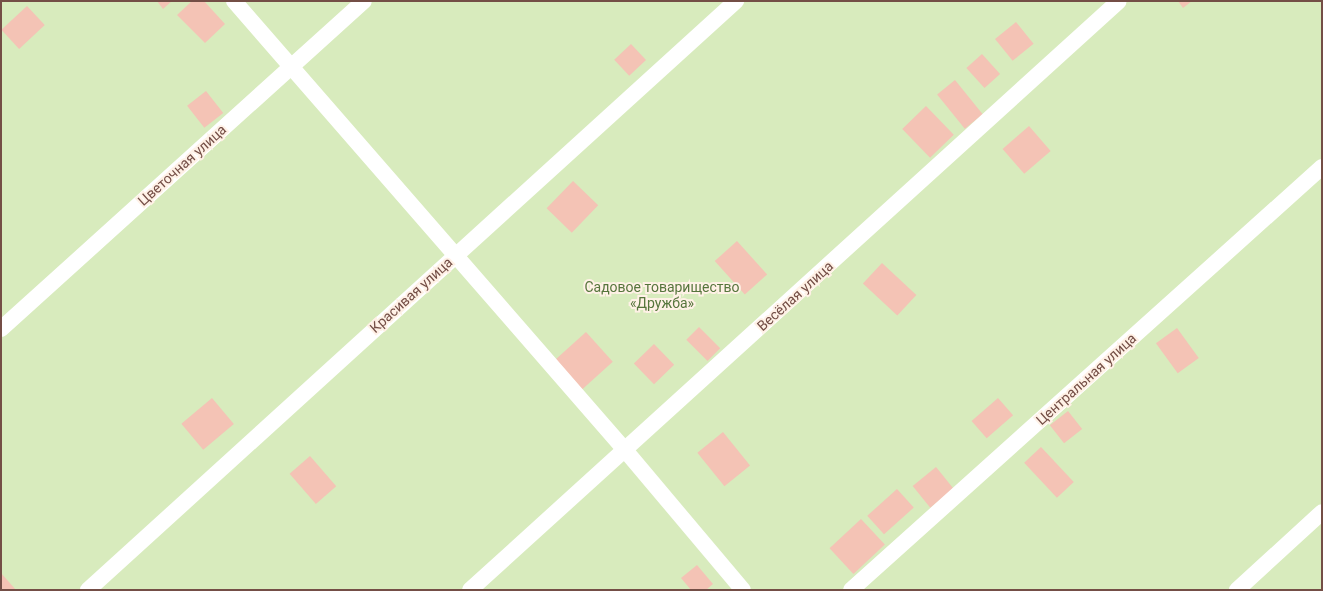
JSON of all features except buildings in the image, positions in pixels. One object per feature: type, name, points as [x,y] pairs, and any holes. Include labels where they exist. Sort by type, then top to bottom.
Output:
[{"type":"street","points":[[234,1],[456,254],[743,590]]},
{"type":"street","name":"Цветочная улица","points":[[1,329],[364,1]]},
{"type":"street","name":"Красивая улица","points":[[88,590],[736,1]]},
{"type":"street","name":"Весёлая улица","points":[[470,590],[1119,1]]},
{"type":"street","name":"Центральная улица","points":[[851,590],[1322,167]]},
{"type":"street","points":[[1237,590],[1322,512]]},
{"type":"green space","name":"Садовое товарищество «Дружба»","points":[[1,1],[1322,1],[1322,590],[1,590]]}]
